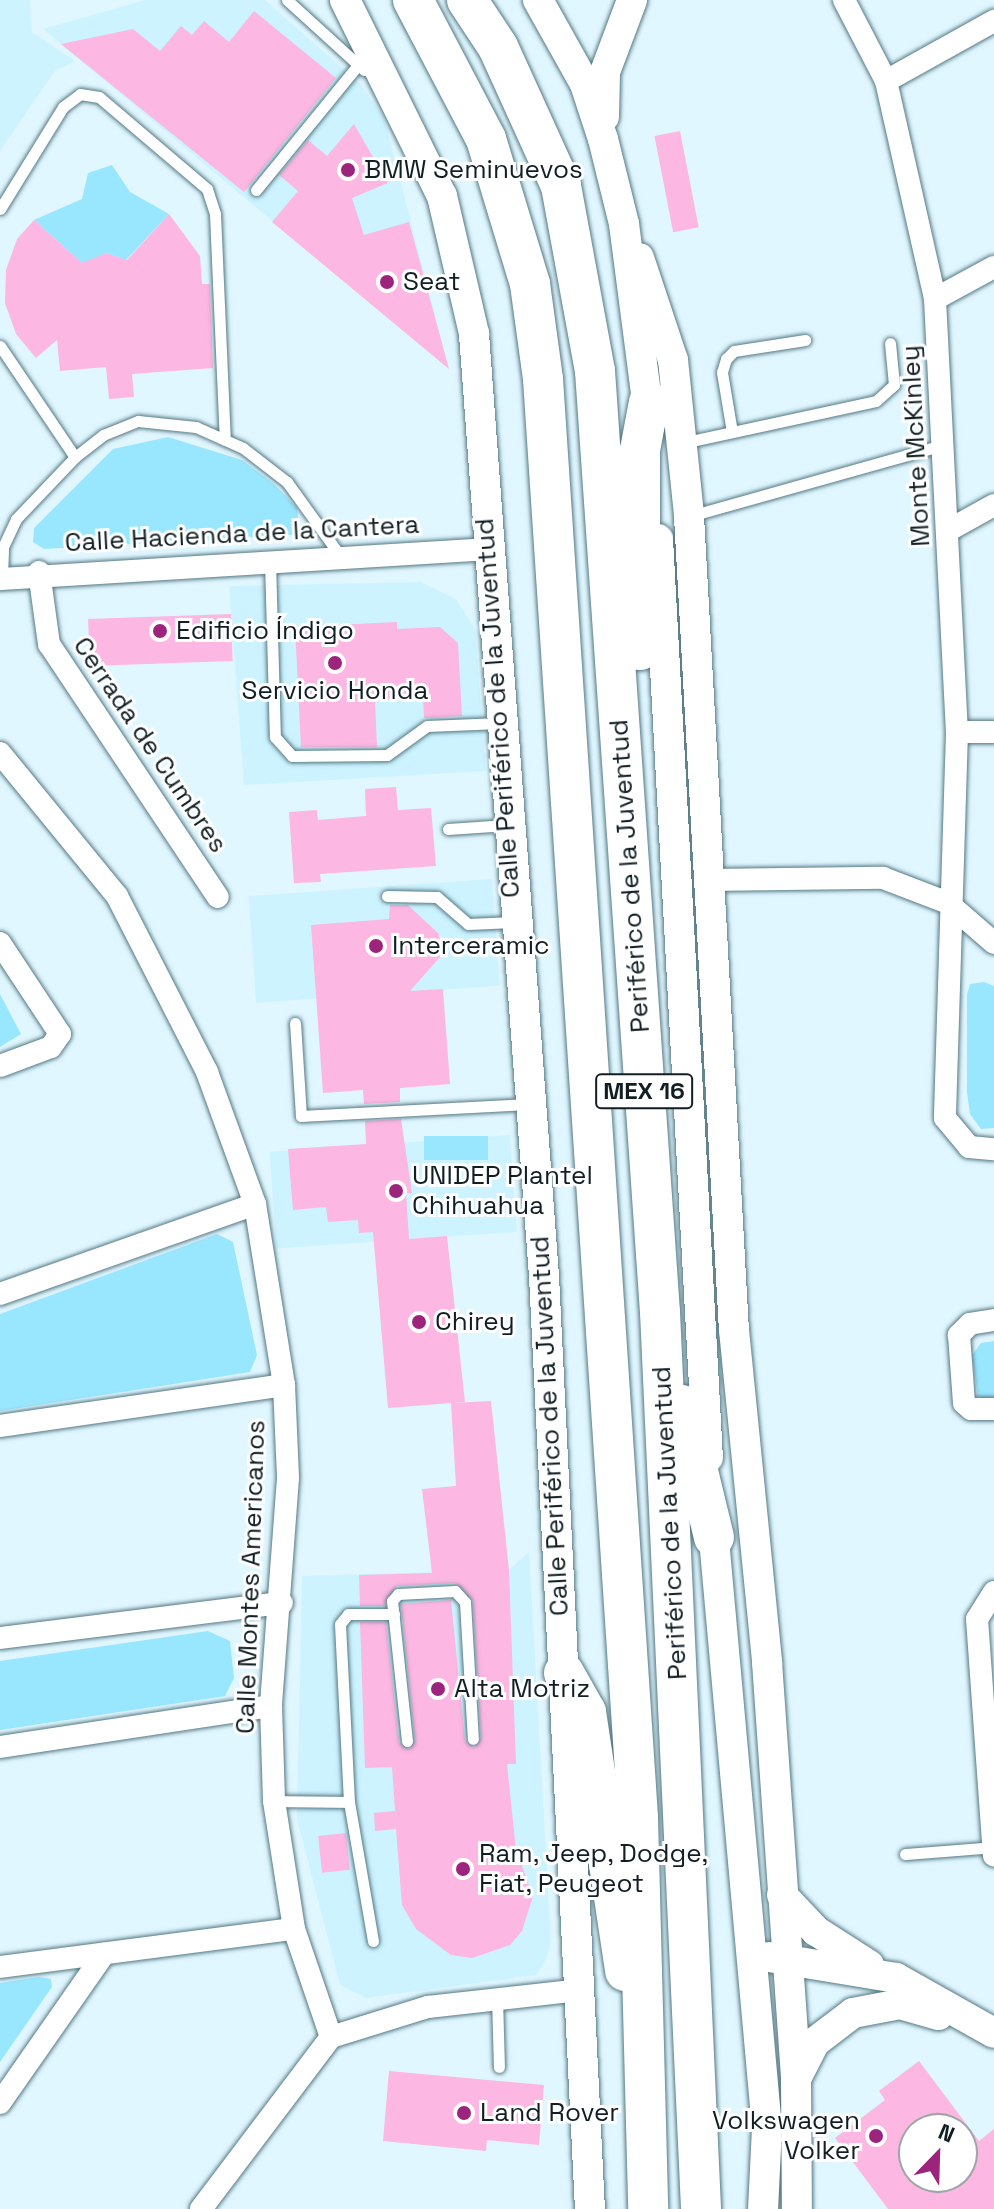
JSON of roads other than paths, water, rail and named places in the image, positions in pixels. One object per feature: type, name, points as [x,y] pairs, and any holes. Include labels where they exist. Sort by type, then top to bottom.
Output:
[{"type":"highway","name":"Periférico de la Juventud","points":[[413,0],[486,139],[530,284],[543,379],[645,1995],[648,2209]]},
{"type":"highway","name":"Periférico de la Juventud","points":[[467,0],[498,47],[561,186],[589,317],[660,1312],[701,2209]]},
{"type":"highway","points":[[628,854],[640,671],[640,450],[649,402]]},
{"type":"highway","points":[[660,1312],[714,1537]]},
{"type":"highway","points":[[564,1673],[586,1712],[617,1948],[623,1969],[645,1995]]},
{"type":"main road","name":"Calle Periférico de la Juventud","points":[[345,0],[395,93],[442,196],[469,291],[513,922],[529,1104],[564,1673],[590,2209]]},
{"type":"main road","points":[[538,0],[585,84],[603,139],[624,224],[649,402],[665,672],[681,1038],[714,1537],[767,2128],[763,2209]]},
{"type":"main road","points":[[603,139],[605,72],[632,0]]},
{"type":"main road","points":[[624,224],[664,317],[689,516],[734,1330],[796,2079],[797,2209]]},
{"type":"main road","points":[[665,672],[697,671]]},
{"type":"main road","points":[[782,1895],[837,1947],[994,2035]]},
{"type":"main road","points":[[751,1958],[787,1956],[896,1978]]},
{"type":"main road","points":[[796,2079],[833,2024],[877,2006],[923,2009],[994,2035]]},
{"type":"street","name":"Monte McKinley","points":[[844,0],[886,81],[935,299],[957,732],[948,903],[945,1118],[957,1140],[994,1149]]},
{"type":"street","points":[[886,81],[994,21]]},
{"type":"street","points":[[935,299],[994,267]]},
{"type":"street","points":[[949,530],[994,505]]},
{"type":"street","name":"Calle Hacienda de la Cantera","points":[[1,578],[39,572],[487,549]]},
{"type":"street","name":"Cerrada de Cumbres","points":[[39,572],[49,644],[218,897]]},
{"type":"street","points":[[957,732],[994,732]]},
{"type":"street","name":"Calle Montes Americanos","points":[[3,762],[74,838],[148,951],[207,1072],[255,1204],[284,1385],[288,1478],[282,1603],[271,1706],[274,1801],[294,1929],[331,2037]]},
{"type":"street","points":[[707,880],[883,878],[948,903],[994,943]]},
{"type":"street","points":[[0,943],[60,1034],[51,1047],[0,1066]]},
{"type":"street","points":[[0,1294],[255,1204]]},
{"type":"street","points":[[994,1320],[970,1324],[959,1335],[964,1403],[994,1409]]},
{"type":"street","points":[[0,1426],[284,1385]]},
{"type":"street","points":[[994,1592],[977,1619],[994,1855]]},
{"type":"street","points":[[0,1638],[282,1603]]},
{"type":"street","points":[[0,1747],[271,1706]]},
{"type":"street","points":[[0,1967],[294,1929]]},
{"type":"street","points":[[0,2103],[104,1954]]},
{"type":"street","points":[[201,2209],[331,2037],[428,2007],[579,1990]]},
{"type":"lane","points":[[287,0],[358,65],[395,93]]},
{"type":"lane","points":[[256,190],[358,65]]},
{"type":"lane","points":[[0,209],[63,107],[80,94],[99,97],[207,189],[215,214],[225,440]]},
{"type":"lane","points":[[732,432],[722,372],[726,359],[734,351],[805,340]]},
{"type":"lane","points":[[682,443],[876,401],[894,385],[890,343]]},
{"type":"lane","points":[[0,346],[75,457]]},
{"type":"lane","points":[[1,578],[3,547],[16,519],[75,457],[103,435],[138,421],[196,427],[225,440],[287,482],[341,557]]},
{"type":"lane","points":[[689,516],[944,445]]},
{"type":"lane","points":[[270,560],[275,737],[292,756],[387,755],[427,726],[500,723]]},
{"type":"lane","points":[[448,829],[507,825]]},
{"type":"lane","points":[[387,896],[437,897],[468,924],[513,922]]},
{"type":"lane","points":[[295,1023],[301,1116],[529,1104]]},
{"type":"lane","points":[[407,1741],[394,1614],[398,1594],[455,1591],[463,1597],[473,1739]]},
{"type":"lane","points":[[373,1941],[349,1802],[340,1624],[360,1614],[394,1614]]},
{"type":"lane","points":[[274,1801],[349,1802]]},
{"type":"lane","points":[[905,1854],[993,1847]]},
{"type":"lane","points":[[497,1997],[499,2067]]},
{"type":"place","name":"BMW Seminuevos","points":[[348,170]]},
{"type":"place","name":"Seat","points":[[387,282]]},
{"type":"place","name":"Edificio Índigo","points":[[160,631]]},
{"type":"place","name":"Servicio Honda","points":[[335,663]]},
{"type":"place","name":"Interceramic","points":[[376,946]]},
{"type":"place","name":"UNIDEP Plantel Chihuahua","points":[[396,1191]]},
{"type":"place","name":"Chirey","points":[[419,1322]]},
{"type":"place","name":"Alta Motriz","points":[[438,1689]]},
{"type":"place","name":"Ram, Jeep, Dodge, Fiat, Peugeot","points":[[463,1869]]},
{"type":"place","name":"Land Rover","points":[[464,2113]]},
{"type":"place","name":"Volkswagen Volker","points":[[876,2136]]}]
